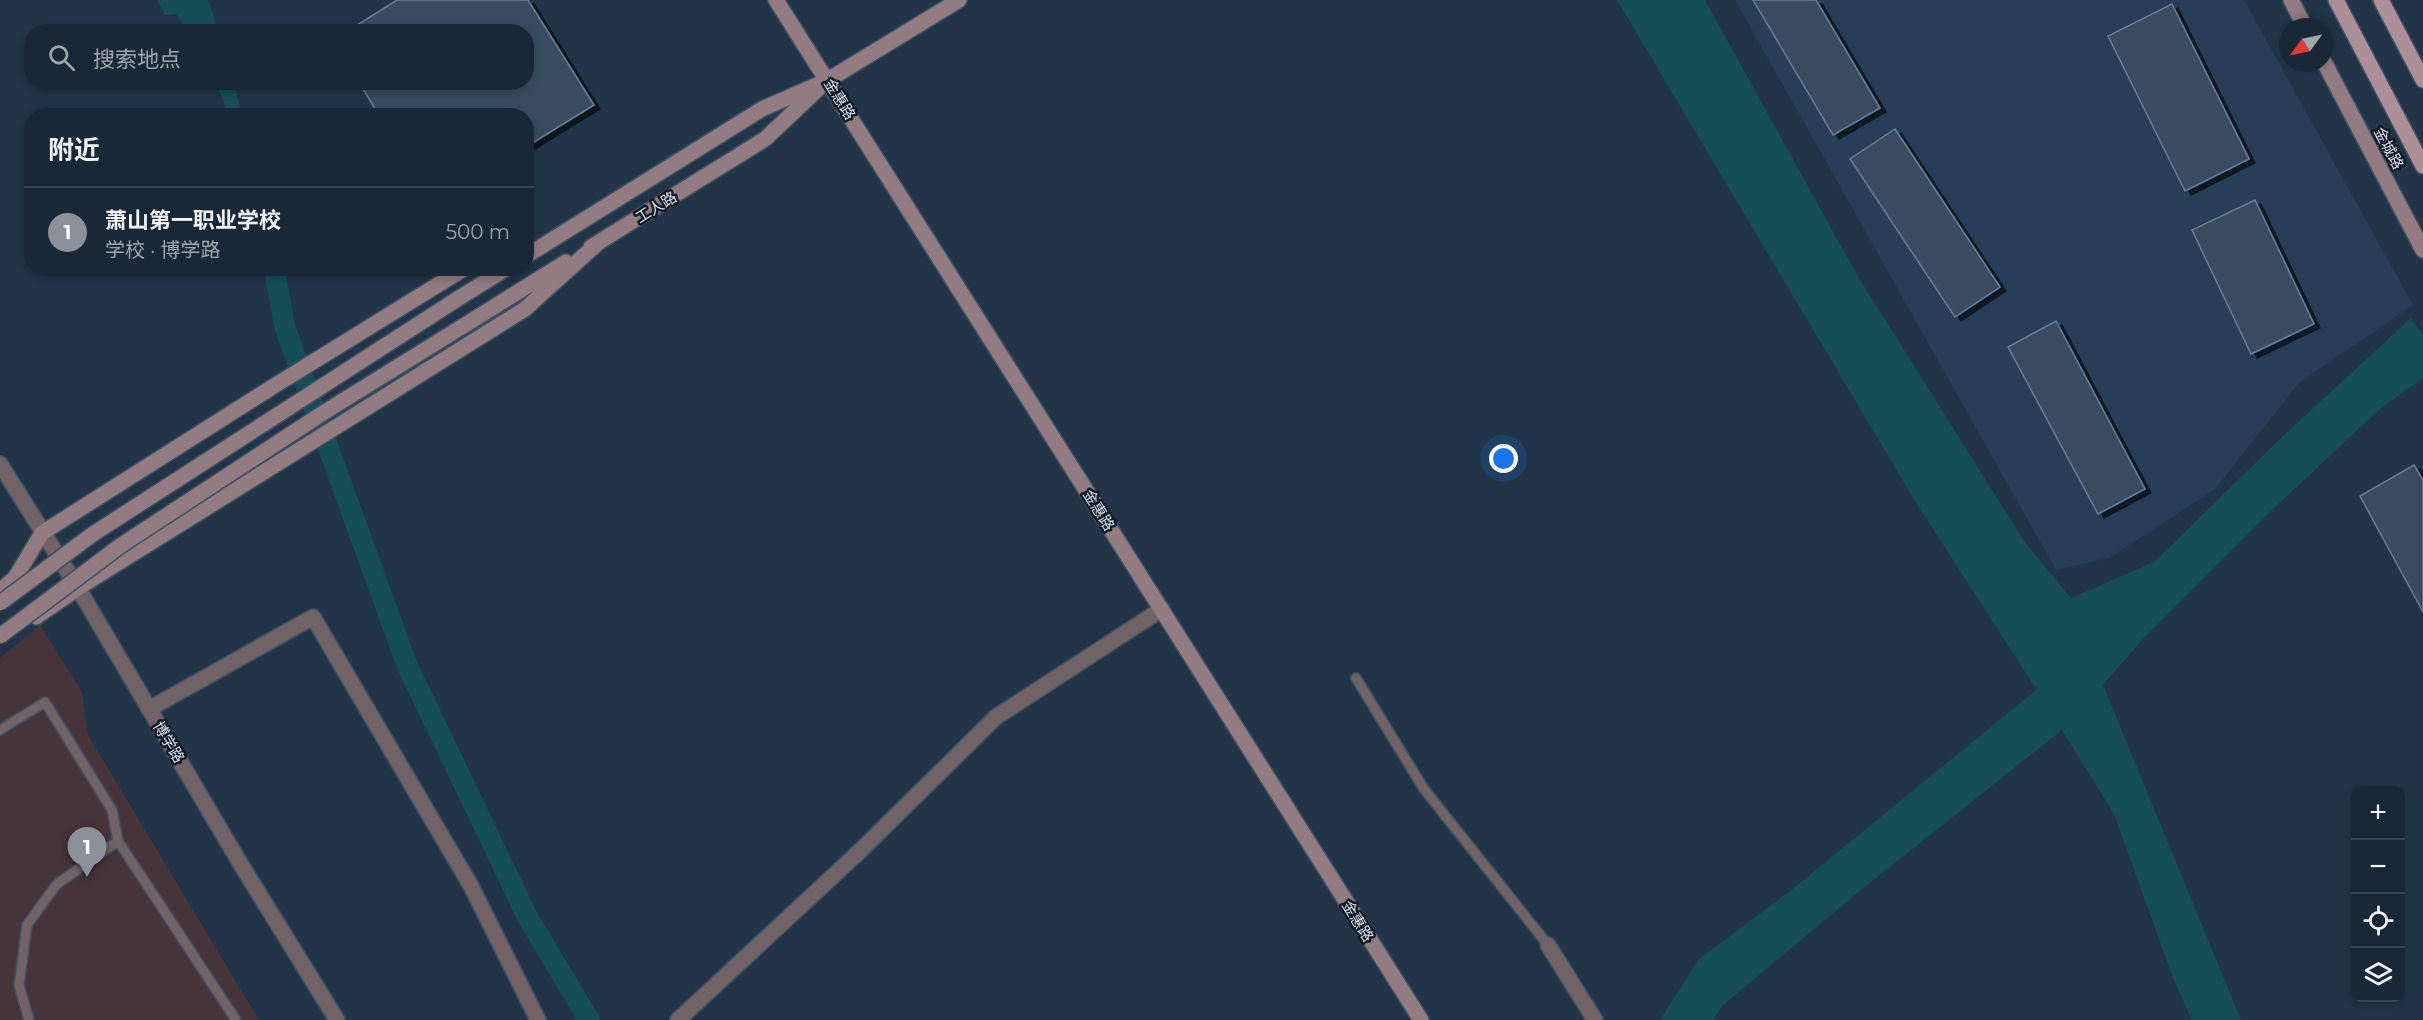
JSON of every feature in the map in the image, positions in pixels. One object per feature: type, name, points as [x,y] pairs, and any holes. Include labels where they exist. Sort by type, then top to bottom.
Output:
[{"type":"main road","name":"金惠路","points":[[776,0],[1421,1020]]},
{"type":"main road","name":"工人路","points":[[534,251],[762,110],[828,80],[959,0]]},
{"type":"main road","points":[[2291,0],[2300,18]]},
{"type":"main road","name":"金城路","points":[[2336,0],[2423,166]]},
{"type":"main road","points":[[2381,0],[2423,80]]},
{"type":"main road","name":"金城路","points":[[2329,72],[2423,250]]},
{"type":"main road","name":"工人路","points":[[0,636],[120,546],[322,413],[765,139],[828,80]]},
{"type":"main road","points":[[534,240],[586,219]]},
{"type":"main road","points":[[0,644],[78,588],[525,309],[599,242]]},
{"type":"main road","points":[[0,591],[15,578],[42,532],[452,276]]},
{"type":"main road","points":[[0,603],[93,534],[494,276]]},
{"type":"street","name":"博学路","points":[[0,464],[78,588],[240,863],[337,1020]]},
{"type":"street","points":[[678,1020],[860,851],[996,717],[1162,609]]},
{"type":"street","points":[[149,709],[313,617],[471,886],[538,1020]]},
{"type":"street","points":[[1548,945],[1595,1020]]},
{"type":"lane","points":[[1356,678],[1424,789],[1548,945]]},
{"type":"lane","points":[[0,730],[45,702],[112,810],[118,841],[236,1020]]},
{"type":"lane","points":[[29,1020],[19,985],[27,925],[57,884],[118,841]]},
{"type":"shaded area","points":[[157,0],[208,0],[217,24],[182,24],[176,14],[165,15]]},
{"type":"shaded area","points":[[1617,0],[1705,0],[1857,275],[2024,541],[2071,598],[2154,562],[2282,437],[2411,318],[2423,336],[2423,378],[2379,410],[2272,510],[2143,639],[2103,685],[2241,1020],[2192,1020],[2173,978],[2114,814],[2062,730],[1856,894],[1722,1006],[1713,1020],[1660,1020],[1699,959],[1790,891],[2036,690],[2040,695],[1915,501]]},
{"type":"shaded area","points":[[1735,0],[2244,0],[2279,63],[2279,72],[2284,72],[2413,305],[2300,382],[2215,489],[2109,558],[2056,570]]},
{"type":"shaded area","points":[[219,90],[236,90],[240,108],[226,108]]},
{"type":"shaded area","points":[[40,625],[82,692],[88,735],[259,1020],[0,1020],[0,658]]},
{"type":"building","points":[[397,0],[528,0],[594,105],[534,142],[534,108],[374,108],[364,90],[534,90],[534,24],[359,24]]},
{"type":"building","points":[[1753,0],[1816,0],[1880,108],[1833,135]]},
{"type":"building","points":[[2172,4],[2249,159],[2185,191],[2108,36]]},
{"type":"building","points":[[1895,129],[2000,287],[1955,317],[1850,159]]},
{"type":"building","points":[[2255,200],[2314,324],[2251,354],[2192,230]]},
{"type":"building","points":[[2056,321],[2145,489],[2098,514],[2008,347]]},
{"type":"building","points":[[2414,465],[2423,480],[2423,612],[2360,496]]},
{"type":"waterway","points":[[275,276],[285,328],[407,665],[527,916],[589,1020]]},
{"type":"place","name":"萧山第一职业学校","points":[[87,877]]}]
